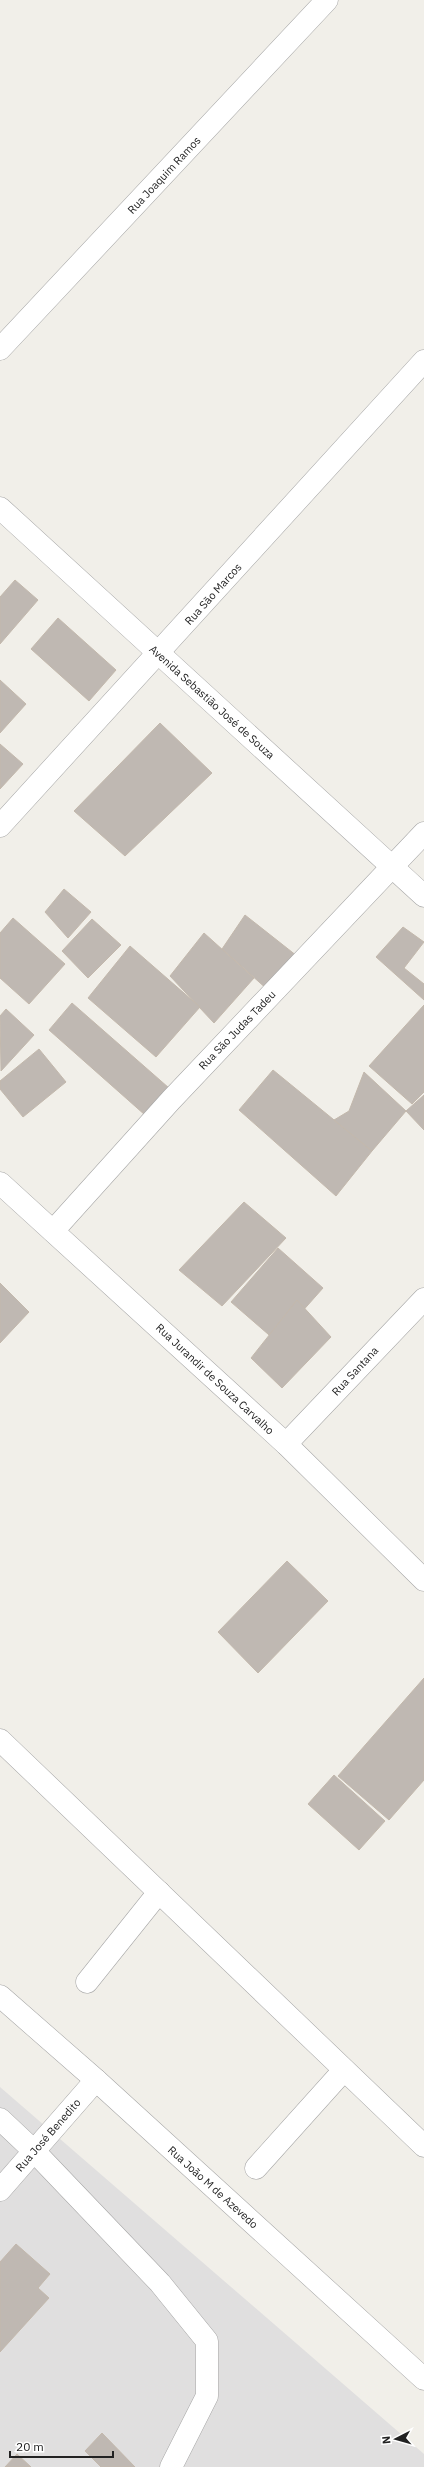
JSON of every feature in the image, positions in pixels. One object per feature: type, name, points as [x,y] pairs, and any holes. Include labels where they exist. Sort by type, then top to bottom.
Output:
[{"type":"street","name":"Rua Joaquim Ramos","points":[[0,349],[327,0]]},
{"type":"street","name":"Rua São Marcos","points":[[0,826],[159,654],[424,361]]},
{"type":"street","name":"Avenida Sebastião José de Souza","points":[[0,508],[424,896]]},
{"type":"street","name":"Rua São Judas Tadeu","points":[[53,1231],[170,1100],[424,833]]},
{"type":"street","name":"Rua Jurandir de Souza Carvalho","points":[[0,1183],[286,1444],[424,1580]]},
{"type":"street","name":"Rua Santana","points":[[286,1444],[424,1299]]},
{"type":"street","points":[[0,1740],[424,2146]]},
{"type":"street","points":[[87,1982],[160,1892]]},
{"type":"street","name":"Rua João M de Azevedo","points":[[0,1996],[96,2080],[424,2379]]},
{"type":"street","points":[[256,2168],[344,2070]]},
{"type":"street","name":"Rua José Benedito","points":[[0,2190],[96,2080]]},
{"type":"street","points":[[0,2119],[34,2151],[160,2283],[207,2341],[207,2396],[171,2467]]},
{"type":"shaded area","points":[[0,2087],[424,2454],[424,2467],[0,2467]]},
{"type":"building","points":[[15,580],[38,600],[0,644],[0,597]]},
{"type":"building","points":[[58,618],[116,670],[89,701],[31,649]]},
{"type":"building","points":[[0,680],[26,704],[0,733]]},
{"type":"building","points":[[160,723],[212,773],[125,856],[74,811]]},
{"type":"building","points":[[0,744],[23,764],[0,789]]},
{"type":"building","points":[[64,889],[91,912],[68,938],[45,912]]},
{"type":"building","points":[[245,915],[297,956],[268,990],[222,949]]},
{"type":"building","points":[[13,918],[65,964],[29,1004],[0,978],[0,933]]},
{"type":"building","points":[[92,919],[121,945],[88,978],[62,951]]},
{"type":"building","points":[[403,927],[424,942],[404,968],[424,984],[424,1000],[376,957]]},
{"type":"building","points":[[204,933],[254,978],[214,1023],[170,976]]},
{"type":"building","points":[[130,946],[200,1007],[156,1057],[88,998]]},
{"type":"building","points":[[72,1003],[169,1088],[145,1115],[49,1030]]},
{"type":"building","points":[[424,1005],[424,1092],[412,1104],[369,1066]]},
{"type":"building","points":[[6,1009],[34,1035],[1,1071],[0,1016]]},
{"type":"building","points":[[39,1049],[66,1082],[23,1117],[0,1089],[0,1081]]},
{"type":"building","points":[[273,1070],[372,1151],[336,1196],[239,1110]]},
{"type":"building","points":[[364,1072],[406,1111],[372,1151],[334,1120],[349,1111]]},
{"type":"building","points":[[424,1095],[424,1130],[406,1111]]},
{"type":"building","points":[[244,1202],[286,1238],[222,1306],[179,1270]]},
{"type":"building","points":[[278,1248],[323,1288],[276,1341],[231,1302]]},
{"type":"building","points":[[0,1283],[29,1312],[0,1343]]},
{"type":"building","points":[[297,1300],[331,1337],[282,1388],[251,1358]]},
{"type":"building","points":[[287,1561],[328,1601],[258,1673],[218,1632]]},
{"type":"building","points":[[424,1678],[424,1780],[389,1820],[338,1776]]},
{"type":"building","points":[[334,1775],[385,1821],[359,1850],[308,1804]]},
{"type":"building","points":[[16,2244],[50,2274],[38,2288],[49,2298],[0,2352],[0,2262]]},
{"type":"building","points":[[102,2433],[135,2467],[101,2467],[85,2451]]},
{"type":"building","points":[[17,2454],[31,2467],[5,2467]]}]
